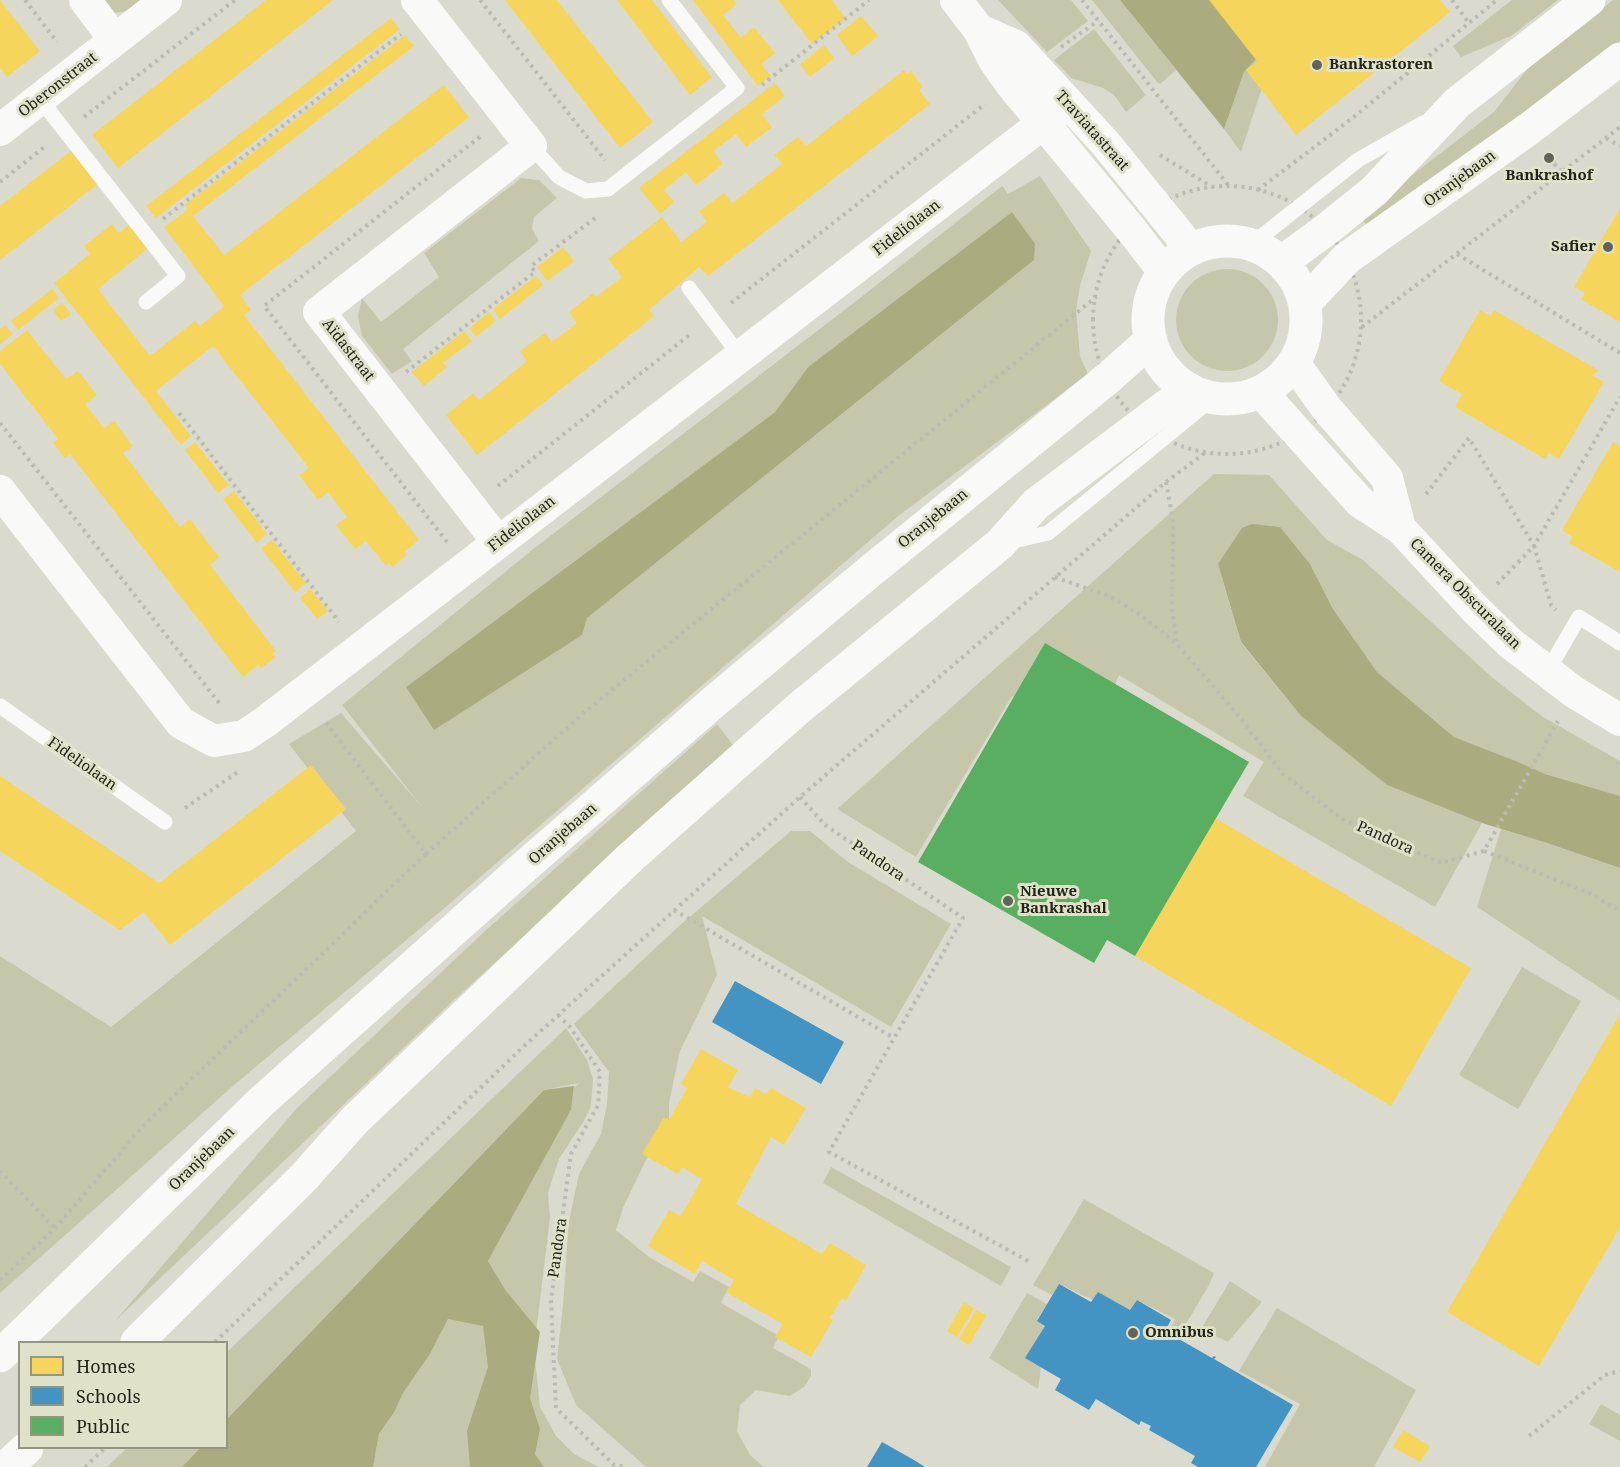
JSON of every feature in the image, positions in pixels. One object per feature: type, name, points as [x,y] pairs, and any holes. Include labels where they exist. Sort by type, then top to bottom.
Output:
[{"type":"main road","points":[[1282,262],[1374,191],[1457,104],[1589,0]]},
{"type":"main road","name":"Oranjebaan","points":[[1305,303],[1347,258],[1530,128],[1620,58]]},
{"type":"main road","points":[[1231,240],[1252,244],[1269,251],[1293,274],[1305,303],[1307,324],[1303,344],[1294,363],[1285,375],[1261,392],[1238,398],[1201,394],[1175,380],[1156,355],[1151,340],[1148,312],[1151,297],[1164,272],[1176,259],[1191,249],[1210,242],[1231,240]]},
{"type":"main road","name":"Oranjebaan","points":[[0,1356],[262,1101],[523,868],[760,663],[1107,379],[1151,340]]},
{"type":"main road","points":[[137,1341],[304,1176],[355,1120],[631,857],[799,708],[1000,544],[1036,504],[1201,394]]},
{"type":"main road","points":[[6,1467],[26,1449]]},
{"type":"street","points":[[85,0],[115,40]]},
{"type":"street","name":"Oberonstraat","points":[[0,130],[166,0]]},
{"type":"street","name":"Traviatastraat","points":[[956,0],[979,30],[994,60],[1011,84],[1164,272]]},
{"type":"street","points":[[423,7],[531,147]]},
{"type":"street","name":"Traviatastraat","points":[[979,30],[1016,46],[1106,144],[1191,249]]},
{"type":"street","name":"Fideliolaan","points":[[4,506],[181,723],[214,741],[244,736],[1068,104]]},
{"type":"street","name":"Aïdastraat","points":[[498,542],[319,312],[531,147]]},
{"type":"street","name":"Camera Obscuralaan","points":[[1294,363],[1327,409],[1387,478],[1400,528]]},
{"type":"street","name":"Camera Obscuralaan","points":[[1261,392],[1360,502],[1400,528],[1474,608],[1510,643],[1574,692],[1620,720]]},
{"type":"lane","points":[[531,147],[559,177],[586,191],[608,189],[737,88],[669,0]]},
{"type":"lane","points":[[40,99],[178,276],[146,302]]},
{"type":"lane","points":[[1252,244],[1358,160],[1457,104]]},
{"type":"lane","points":[[689,288],[741,356]]},
{"type":"lane","points":[[1547,672],[1579,617],[1620,643]]},
{"type":"lane","name":"Fideliolaan","points":[[0,706],[165,822]]},
{"type":"path","points":[[25,0],[78,68]]},
{"type":"path","points":[[0,182],[235,0]]},
{"type":"path","points":[[381,391],[535,272],[531,267],[629,192],[480,0]]},
{"type":"path","points":[[737,88],[753,92],[868,0]]},
{"type":"path","points":[[1082,0],[1230,186]]},
{"type":"path","points":[[1452,0],[1469,23]]},
{"type":"path","points":[[1213,188],[1230,186],[1258,190],[1355,116],[1497,0]]},
{"type":"path","points":[[144,233],[272,132],[423,7]]},
{"type":"path","points":[[471,507],[1011,84]]},
{"type":"path","points":[[1362,327],[1620,127]]},
{"type":"path","points":[[1606,138],[1620,146]]},
{"type":"path","points":[[1549,158],[1562,172]]},
{"type":"path","points":[[1457,254],[1620,353]]},
{"type":"path","points":[[0,1280],[55,1228],[144,1125],[426,854],[586,711],[1096,297]]},
{"type":"path","points":[[1474,608],[1534,546],[1620,397]]},
{"type":"path","points":[[179,413],[360,649]]},
{"type":"path","points":[[0,423],[244,736]]},
{"type":"path","points":[[1400,528],[1469,438],[1534,546],[1551,605],[1573,628]]},
{"type":"path","points":[[216,1341],[558,1015],[674,910],[800,797],[1055,577],[1166,482],[1206,452]]},
{"type":"path","points":[[1166,482],[1173,520],[1172,609],[1177,644]]},
{"type":"path","name":"Pandora","points":[[1055,577],[1113,598],[1142,616],[1177,644],[1241,719],[1283,774],[1344,820],[1441,863],[1484,851]]},
{"type":"path","points":[[1574,692],[1484,851],[1589,893],[1620,911]]},
{"type":"path","points":[[321,716],[426,854]]},
{"type":"path","name":"Pandora","points":[[800,797],[825,825],[963,918],[894,1038]]},
{"type":"path","points":[[674,910],[894,1038],[829,1152],[1030,1262]]},
{"type":"path","name":"Pandora","points":[[558,1015],[570,1027],[600,1072],[598,1105],[571,1154],[551,1300],[556,1408],[614,1465],[627,1467]]},
{"type":"path","points":[[0,1171],[55,1228]]},
{"type":"path","points":[[1529,1436],[1605,1375],[1620,1371]]},
{"type":"path","points":[[85,1467],[104,1449]]},
{"type":"shaded area","points":[[103,0],[146,0],[133,10],[114,13]]},
{"type":"shaded area","points":[[998,0],[1071,0],[1088,21],[1047,52]]},
{"type":"shaded area","points":[[1092,0],[1120,0],[1176,70],[1160,84],[1157,82]]},
{"type":"shaded area","points":[[1120,0],[1214,0],[1258,57],[1244,72],[1224,129]]},
{"type":"shaded area","points":[[1512,0],[1558,0],[1511,36],[1461,57],[1453,46]]},
{"type":"shaded area","points":[[1613,0],[1620,0],[1620,41],[1371,231],[1359,216],[1494,112],[1529,67]]},
{"type":"shaded area","points":[[1094,29],[1146,95],[1126,112],[1114,95],[1103,88],[1071,78],[1054,60]]},
{"type":"shaded area","points":[[1258,57],[1268,69],[1241,152],[1224,129],[1244,72]]},
{"type":"shaded area","points":[[1040,176],[1091,251],[1080,286],[1076,310],[1080,356],[1088,374],[897,517],[441,911],[233,1086],[0,1293],[0,956],[111,1027],[356,831],[289,744],[341,713],[422,807],[342,705],[532,550],[1002,186],[1008,194]],"holes":[[[1012,212],[1034,260],[587,618],[406,687],[775,412],[808,367]]]},
{"type":"shaded area","points":[[521,178],[539,180],[557,198],[534,217],[532,229],[539,241],[403,349],[412,361],[392,374],[362,336],[358,316],[362,298],[381,322],[439,277],[424,253]]},
{"type":"shaded area","points":[[1012,212],[1035,244],[1034,260],[587,618],[582,635],[434,730],[406,687],[775,412],[808,367]]},
{"type":"shaded area","points":[[1227,269],[1246,273],[1263,284],[1274,301],[1278,320],[1274,339],[1263,356],[1246,367],[1227,371],[1208,367],[1191,356],[1180,339],[1176,320],[1180,301],[1191,284],[1208,273]]},
{"type":"shaded area","points":[[1214,474],[1269,475],[1327,540],[1363,560],[1494,679],[1543,717],[1620,761],[1620,796],[1545,774],[1454,737],[1377,672],[1333,609],[1310,564],[1218,564],[1241,643],[1301,716],[1387,785],[1482,823],[1435,907],[1243,796],[1264,762],[1119,675],[1104,712],[1086,742],[1012,696],[916,857],[837,809]]},
{"type":"shaded area","points":[[1252,524],[1280,527],[1310,564],[1333,609],[1377,672],[1454,737],[1545,774],[1620,796],[1620,868],[1482,823],[1387,785],[1301,716],[1241,642],[1218,564],[1242,528]]},
{"type":"shaded area","points":[[717,724],[733,745],[453,1001],[115,1321],[297,1108],[484,932]]},
{"type":"shaded area","points":[[1501,829],[1620,868],[1620,1001],[1477,907]]},
{"type":"shaded area","points":[[791,831],[810,831],[848,862],[951,924],[891,1027],[702,916],[717,975],[680,1051],[669,1103],[669,1119],[644,1164],[623,1208],[616,1230],[649,1257],[693,1282],[700,1271],[729,1287],[721,1303],[779,1336],[773,1348],[811,1369],[811,1376],[804,1387],[790,1396],[756,1390],[740,1405],[737,1431],[750,1455],[764,1467],[646,1467],[576,1405],[557,1359],[569,1221],[579,1174],[601,1134],[607,1104],[609,1072],[574,1024],[679,926]]},
{"type":"shaded area","points":[[1522,967],[1581,1001],[1518,1109],[1459,1075]]},
{"type":"shaded area","points":[[566,1028],[587,1060],[593,1079],[591,1106],[559,1159],[548,1193],[550,1218],[534,1349],[540,1407],[556,1436],[574,1454],[599,1467],[373,1467],[379,1434],[395,1411],[403,1393],[430,1354],[448,1319],[483,1325],[506,1291],[488,1261],[571,1110],[574,1087],[580,1083],[544,1090],[228,1418],[228,1351]]},
{"type":"shaded area","points":[[574,1086],[571,1110],[488,1261],[506,1291],[540,1332],[530,1398],[540,1429],[535,1454],[544,1467],[470,1467],[467,1431],[488,1367],[483,1326],[448,1319],[430,1354],[403,1393],[395,1411],[379,1434],[373,1467],[182,1467],[199,1449],[228,1449],[228,1418],[544,1090]]},
{"type":"shaded area","points":[[831,1167],[1011,1267],[1001,1286],[823,1183]]},
{"type":"shaded area","points":[[1084,1199],[1214,1273],[1180,1334],[1170,1329],[1175,1319],[1137,1300],[1130,1310],[1098,1292],[1093,1300],[1059,1284],[1052,1295],[1033,1285]]},
{"type":"shaded area","points":[[1230,1281],[1262,1302],[1228,1342],[1201,1329]]},
{"type":"shaded area","points":[[1027,1293],[1047,1304],[1037,1320],[1045,1326],[1026,1358],[1041,1367],[1038,1389],[989,1358]]},
{"type":"shaded area","points":[[1277,1308],[1416,1390],[1374,1467],[1265,1467],[1300,1404],[1239,1371]]},
{"type":"shaded area","points":[[1601,1404],[1620,1415],[1620,1441],[1589,1424]]},
{"type":"shaded area","points":[[126,1449],[199,1449],[182,1467],[107,1467]]},
{"type":"building: Homes","points":[[0,0],[40,51],[7,77],[0,68]]},
{"type":"building: Homes","points":[[266,0],[333,0],[118,168],[92,135]]},
{"type":"building: Homes","points":[[505,0],[557,0],[653,122],[620,148]]},
{"type":"building: Homes","points":[[617,0],[652,0],[712,77],[690,95]]},
{"type":"building: Homes","points":[[693,0],[734,0],[737,4],[723,15],[741,38],[754,27],[775,53],[761,64],[771,76],[758,86]]},
{"type":"building: Homes","points":[[778,0],[832,0],[846,18],[812,44]]},
{"type":"building: Homes","name":"Bankrastoren","points":[[1209,0],[1440,0],[1450,12],[1296,135],[1246,70],[1257,61]]},
{"type":"building: Homes","points":[[861,16],[878,36],[852,56],[837,35]]},
{"type":"building: Homes","points":[[391,18],[400,29],[156,218],[146,206]]},
{"type":"building: Homes","points":[[405,35],[414,46],[193,216],[224,255],[444,85],[469,117],[240,295],[251,310],[244,315],[419,540],[404,552],[406,556],[392,567],[389,563],[386,566],[366,541],[355,549],[336,525],[347,517],[328,492],[318,500],[299,475],[309,468],[213,346],[156,391],[191,436],[181,445],[54,283],[90,254],[84,246],[112,224],[119,233],[130,224],[148,248],[98,289],[150,356],[195,321],[200,326],[224,306],[164,227],[188,209],[185,205]]},
{"type":"building: Homes","points":[[824,45],[834,58],[810,77],[800,64]]},
{"type":"building: Homes","points":[[904,70],[907,74],[912,72],[923,87],[919,90],[930,104],[708,276],[699,267],[649,310],[654,316],[477,455],[446,415],[473,393],[479,400],[527,361],[520,351],[545,333],[552,342],[577,323],[569,312],[593,293],[596,297],[622,277],[608,259],[662,217],[681,242],[707,222],[699,211],[724,193],[732,203],[782,164],[774,155],[798,137],[806,146]]},
{"type":"building: Homes","points":[[775,83],[785,96],[762,114],[772,127],[746,147],[736,134],[713,151],[723,164],[696,185],[686,172],[664,190],[674,202],[660,214],[639,188]]},
{"type":"building: Homes","points":[[72,150],[98,184],[0,260],[0,206]]},
{"type":"building: Homes","name":"Safier","points":[[1620,208],[1620,322],[1581,299],[1585,293],[1574,287]]},
{"type":"building: Homes","points":[[563,247],[574,261],[547,281],[537,267]]},
{"type":"building: Homes","points":[[536,276],[543,285],[500,319],[493,309]]},
{"type":"building: Homes","points":[[52,289],[59,298],[18,330],[11,321]]},
{"type":"building: Homes","points":[[62,302],[71,314],[61,321],[53,310]]},
{"type":"building: Homes","points":[[1480,310],[1490,316],[1494,310],[1598,370],[1593,376],[1604,382],[1559,459],[1549,453],[1545,459],[1455,407],[1462,394],[1439,381]]},
{"type":"building: Homes","points":[[489,312],[496,321],[476,337],[469,328]]},
{"type":"building: Homes","points":[[5,325],[13,334],[0,344],[0,329]]},
{"type":"building: Homes","points":[[27,330],[66,379],[78,371],[97,395],[85,404],[104,428],[114,421],[133,446],[123,453],[180,527],[190,519],[219,557],[210,565],[276,651],[273,654],[276,657],[261,668],[258,665],[243,677],[70,454],[65,458],[53,443],[58,439],[0,364],[0,351]]},
{"type":"building: Homes","points":[[464,331],[472,341],[443,363],[447,367],[424,386],[412,372]]},
{"type":"building: Homes","points":[[195,442],[229,485],[218,493],[185,450]]},
{"type":"building: Homes","points":[[1613,442],[1620,446],[1620,572],[1569,543],[1572,537],[1562,530]]},
{"type":"building: Homes","points":[[234,491],[267,534],[257,543],[223,499]]},
{"type":"building: Homes","points":[[272,540],[306,583],[295,592],[261,548]]},
{"type":"building: Homes","points":[[310,589],[328,611],[317,619],[300,598]]},
{"type":"building: Homes","points":[[311,765],[346,809],[170,945],[144,912],[120,930],[0,851],[0,776],[159,883]]},
{"type":"building: Homes","points":[[1215,818],[1471,968],[1391,1106],[1135,956]]},
{"type":"building: Homes","points":[[1620,1014],[1620,1227],[1539,1366],[1447,1312]]},
{"type":"building: Homes","points":[[701,1049],[738,1070],[728,1087],[750,1097],[755,1088],[766,1094],[771,1088],[806,1108],[784,1145],[771,1137],[736,1204],[822,1254],[830,1243],[866,1265],[846,1301],[842,1298],[830,1318],[833,1320],[811,1357],[775,1337],[783,1324],[726,1292],[734,1280],[702,1261],[695,1274],[648,1246],[669,1210],[681,1216],[702,1179],[682,1167],[678,1174],[642,1154],[664,1117],[669,1120],[687,1088],[681,1084]]},
{"type":"building: Homes","points":[[964,1302],[974,1308],[957,1337],[947,1331]]},
{"type":"building: Homes","points":[[976,1310],[986,1315],[969,1345],[959,1339]]},
{"type":"building: Homes","points":[[1403,1430],[1430,1446],[1420,1462],[1393,1447]]},
{"type":"building: Schools","points":[[735,981],[844,1042],[821,1084],[712,1022]]},
{"type":"building: Schools","points":[[1059,1284],[1091,1302],[1098,1292],[1130,1310],[1137,1300],[1171,1320],[1165,1331],[1212,1358],[1216,1357],[1214,1359],[1293,1405],[1256,1467],[1198,1467],[1191,1463],[1195,1456],[1149,1430],[1151,1426],[1141,1421],[1139,1425],[1096,1399],[1089,1410],[1055,1390],[1061,1379],[1025,1358],[1045,1326],[1037,1321]]},
{"type":"building: Schools","points":[[882,1442],[914,1460],[925,1467],[867,1467]]},
{"type":"building: Public","points":[[1045,643],[1249,762],[1135,956],[1107,940],[1094,963],[918,862]]},
{"type":"place","name":"Bankrastoren","points":[[1317,65]]},
{"type":"place","name":"Bankrashof","points":[[1549,158]]},
{"type":"place","name":"Safier","points":[[1608,247]]},
{"type":"place","name":"Nieuwe Bankrashal","points":[[1008,901]]},
{"type":"place","name":"Omnibus","points":[[1133,1333]]}]
